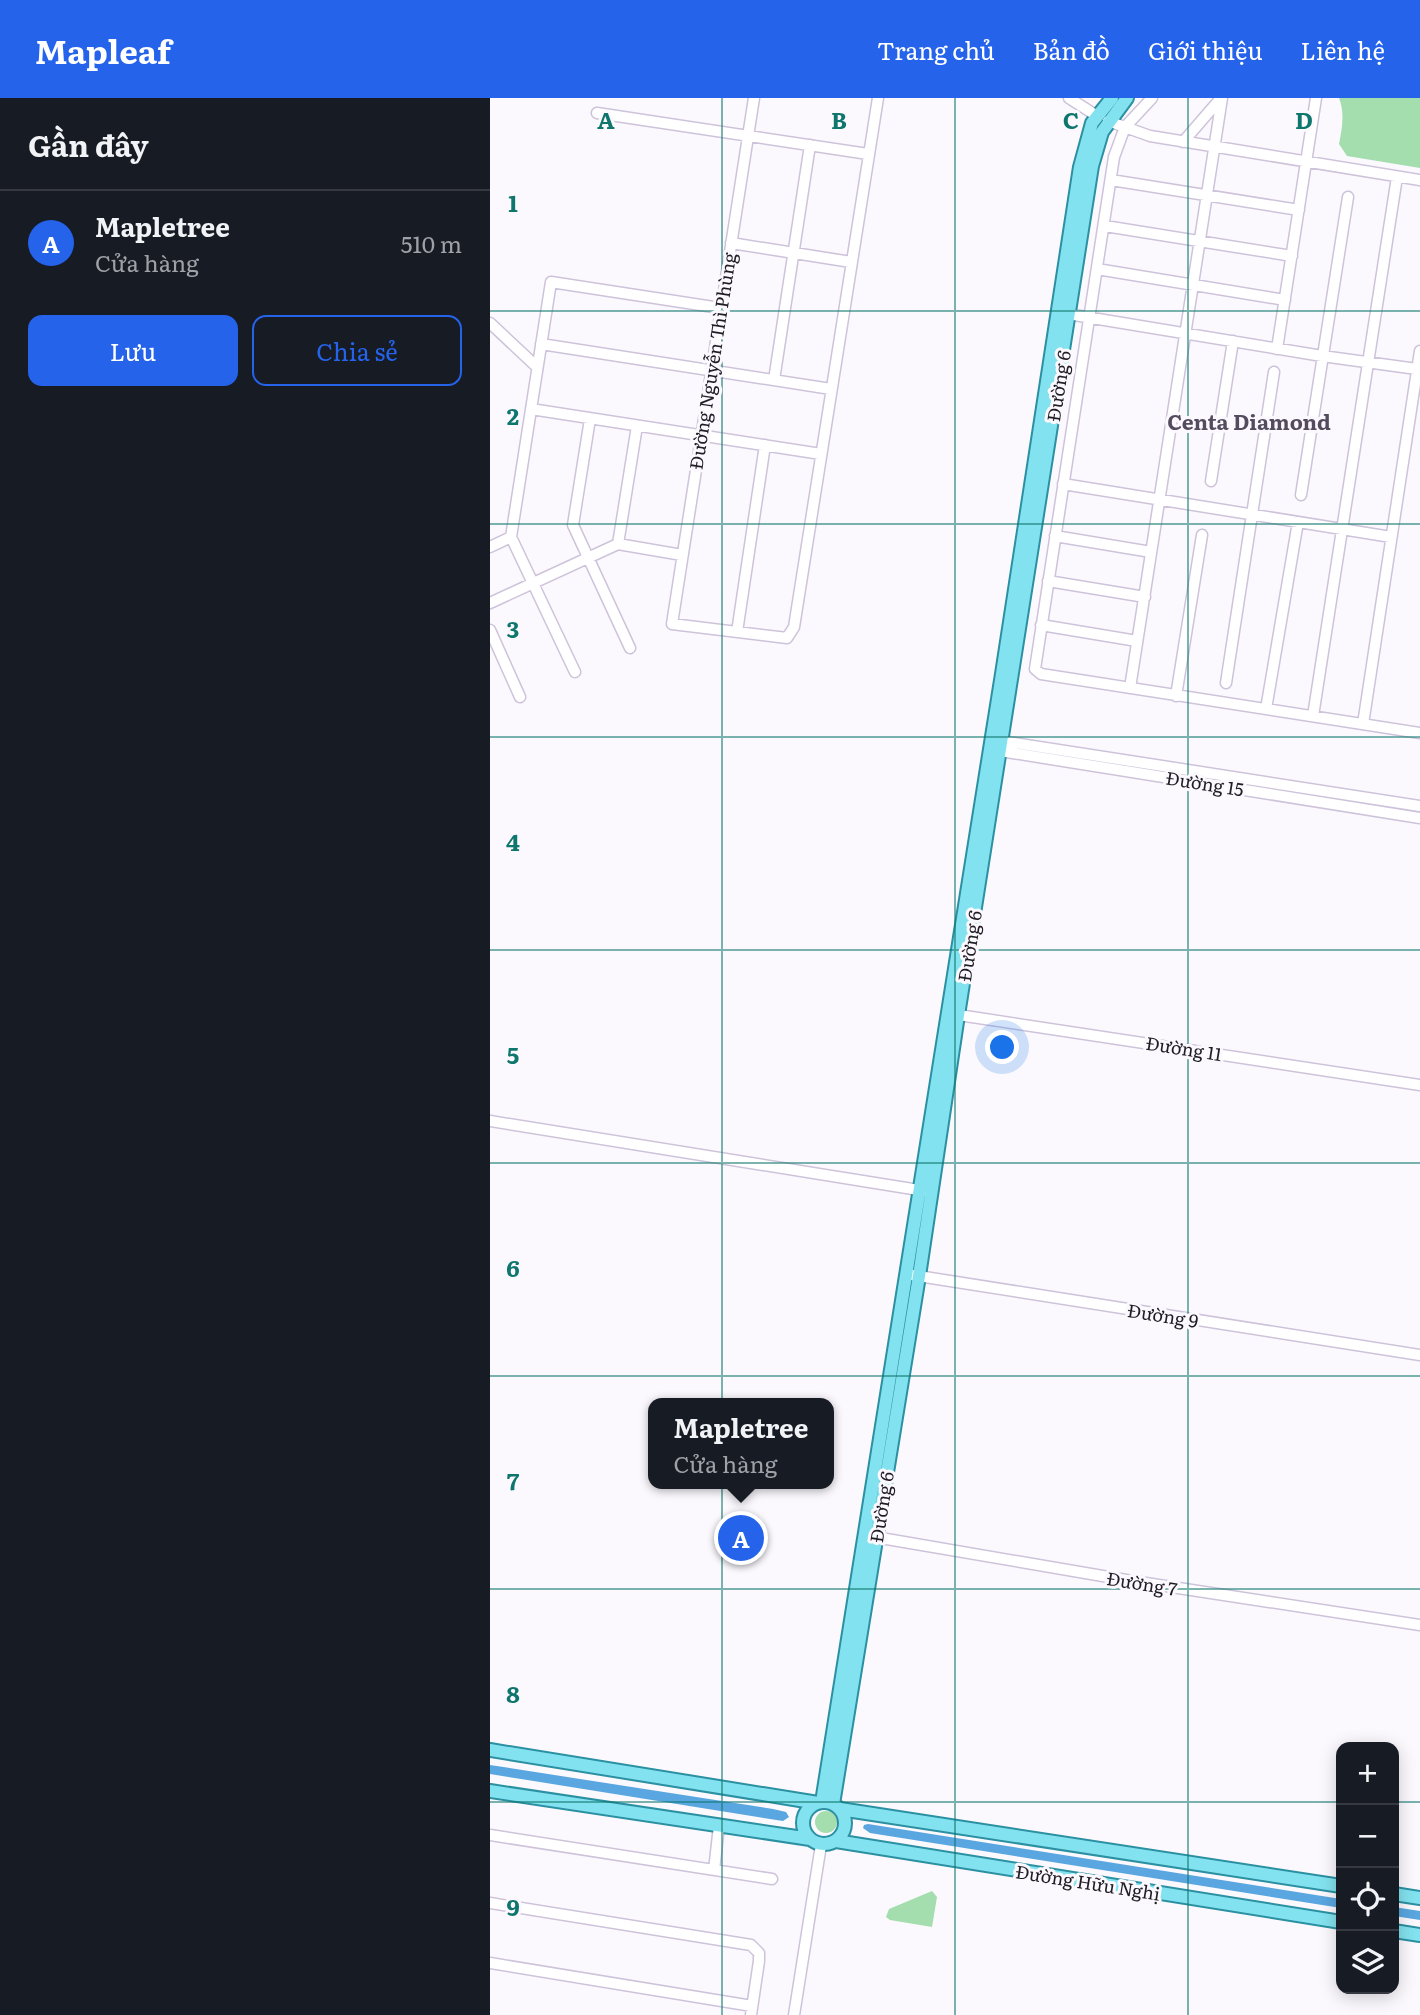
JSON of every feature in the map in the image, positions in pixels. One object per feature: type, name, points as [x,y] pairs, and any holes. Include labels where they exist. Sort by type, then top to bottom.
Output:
[{"type":"main road","name":"Đường 6","points":[[828,1805],[1063,313],[1102,118],[1112,98]]},
{"type":"main road","name":"Đường 6","points":[[1102,118],[1127,98]]},
{"type":"main road","name":"Đường Hữu Nghị","points":[[490,1750],[1336,1885]]},
{"type":"main road","points":[[490,1791],[815,1842],[836,1841],[845,1829],[845,1819],[828,1805],[808,1809],[803,1819],[803,1830],[815,1842]]},
{"type":"main road","name":"Đường Hữu Nghị","points":[[836,1841],[1336,1921]]},
{"type":"main road","points":[[1399,1895],[1420,1898]]},
{"type":"main road","points":[[1399,1932],[1420,1935]]},
{"type":"street","name":"Đường Nguyễn Thì Phùng","points":[[737,632],[672,624],[754,98]]},
{"type":"street","points":[[765,445],[737,632],[788,638],[794,627],[877,98]]},
{"type":"street","points":[[1069,98],[1102,118],[1150,136],[1420,180]]},
{"type":"street","points":[[1152,98],[1125,127],[1118,143],[1034,664],[1037,672],[1420,733]]},
{"type":"street","points":[[1183,142],[1221,98]]},
{"type":"street","points":[[1130,688],[1221,98]]},
{"type":"street","points":[[1277,349],[1316,98]]},
{"type":"street","points":[[597,113],[868,155]]},
{"type":"street","points":[[774,380],[810,145]]},
{"type":"street","points":[[1313,716],[1397,177]]},
{"type":"street","points":[[1111,180],[1299,210]]},
{"type":"street","points":[[1301,495],[1348,197]]},
{"type":"street","points":[[1105,226],[1292,256]]},
{"type":"street","points":[[731,243],[851,261]]},
{"type":"street","points":[[1097,269],[1284,300]]},
{"type":"street","points":[[575,672],[512,537],[551,282],[720,308]]},
{"type":"street","points":[[1063,313],[1277,349],[1417,369]]},
{"type":"street","points":[[490,323],[537,367]]},
{"type":"street","points":[[1211,481],[1233,341]]},
{"type":"street","points":[[541,344],[831,389]]},
{"type":"street","points":[[1363,724],[1420,352]]},
{"type":"street","points":[[1226,683],[1274,372]]},
{"type":"street","points":[[531,409],[821,454]]},
{"type":"street","points":[[590,419],[573,526],[630,648]]},
{"type":"street","points":[[618,544],[637,426]]},
{"type":"street","points":[[1063,484],[1391,537]]},
{"type":"street","points":[[1265,709],[1298,522]]},
{"type":"street","points":[[1176,696],[1202,535]]},
{"type":"street","points":[[1055,536],[1151,552]]},
{"type":"street","points":[[490,547],[512,537]]},
{"type":"street","points":[[490,603],[618,544],[682,555]]},
{"type":"street","points":[[1048,581],[1144,597]]},
{"type":"street","points":[[1041,625],[1137,641]]},
{"type":"street","points":[[490,630],[520,697]]},
{"type":"street","name":"Đường 15","points":[[996,745],[1420,818]]},
{"type":"street","name":"Đường 15","points":[[1152,770],[1420,806]]},
{"type":"street","name":"Đường 11","points":[[953,1014],[1420,1085]]},
{"type":"street","points":[[490,1121],[926,1191]]},
{"type":"street","name":"Đường 9","points":[[913,1275],[1420,1355]]},
{"type":"street","name":"Đường 7","points":[[871,1536],[1152,1584],[1420,1625]]},
{"type":"street","points":[[714,1870],[719,1826]]},
{"type":"street","points":[[490,1835],[772,1879]]},
{"type":"street","points":[[794,2015],[815,1842]]},
{"type":"street","points":[[490,1903],[751,1945],[756,1948],[759,1957],[752,2011],[490,1963]]},
{"type":"green space","points":[[1339,98],[1420,98],[1420,168],[1347,156],[1339,144],[1342,115]]},
{"type":"green space","points":[[826,1811],[836,1818],[837,1822],[830,1832],[826,1833],[816,1826],[815,1822],[822,1812]]},
{"type":"green space","points":[[932,1891],[937,1897],[932,1927],[886,1917],[889,1909]]},
{"type":"water","points":[[490,1765],[773,1809],[786,1812],[789,1817],[783,1821],[490,1774]]},
{"type":"water","points":[[864,1825],[1336,1898],[1336,1907],[870,1833],[863,1828]]},
{"type":"water","points":[[1399,1908],[1420,1911],[1420,1920],[1399,1917]]},
{"type":"place","name":"Mapletree","points":[[741,1538]]},
{"type":"district","name":"Centa Diamond","points":[[1249,420]]}]
